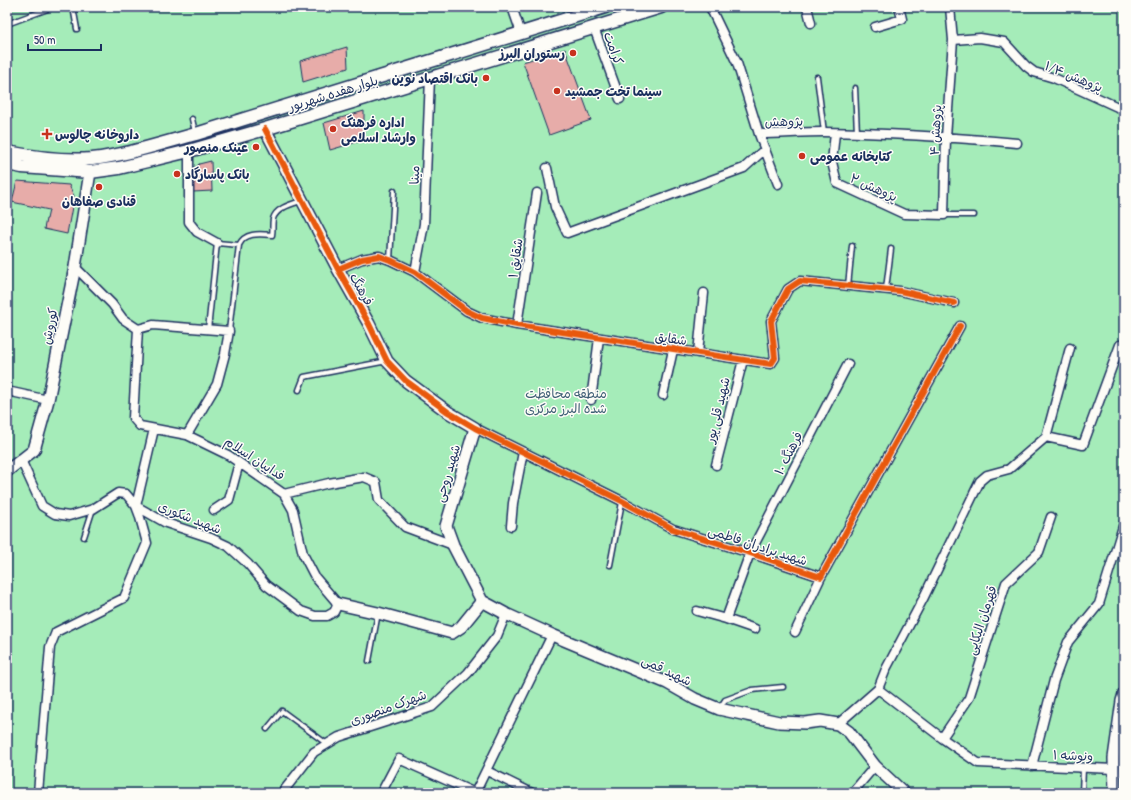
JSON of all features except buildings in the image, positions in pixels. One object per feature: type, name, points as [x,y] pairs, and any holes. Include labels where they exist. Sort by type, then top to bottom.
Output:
[{"type":"main road","name":"بلوار هفده شهریور","points":[[7,152],[24,155],[92,159],[137,150],[196,134],[521,33],[590,9],[605,7]]},
{"type":"main road","name":"بلوار هفده شهریور","points":[[7,164],[22,167],[90,172],[119,168],[195,150],[661,7]]},
{"type":"main road","points":[[195,150],[196,134]]},
{"type":"street","points":[[512,7],[521,33]]},
{"type":"street","name":"پژوهش","points":[[710,7],[736,63],[759,134],[824,132],[857,133],[946,137],[1016,143]]},
{"type":"street","points":[[807,7],[811,22]]},
{"type":"street","points":[[875,27],[902,19],[899,7]]},
{"type":"street","name":"پژوهش ۴","points":[[944,215],[946,137],[953,40],[950,7]]},
{"type":"street","name":"کرامت","points":[[594,28],[620,99]]},
{"type":"street","name":"پژوهش ۱/۴","points":[[953,40],[980,38],[1004,42],[1026,66],[1034,72],[1054,78],[1124,110]]},
{"type":"street","name":"مینا","points":[[415,272],[424,224],[430,78]]},
{"type":"street","name":"فرهنگ","points":[[265,129],[338,269],[369,324],[387,361],[406,382],[448,412],[475,428]]},
{"type":"street","name":"پژوهش ۲","points":[[835,133],[832,162],[837,184],[904,214],[944,215]]},
{"type":"street","points":[[759,134],[778,184]]},
{"type":"street","points":[[547,168],[555,207],[567,233],[744,168],[765,149]]},
{"type":"street","points":[[195,150],[189,222],[197,232],[217,243]]},
{"type":"street","name":"کوروش","points":[[7,471],[34,450],[48,400],[75,267],[90,172]]},
{"type":"street","name":"شقایق ۱","points":[[517,325],[537,193]]},
{"type":"street","name":"شقایق","points":[[338,269],[362,259],[379,256],[415,272],[467,311],[482,318],[673,350],[771,364],[775,358],[771,321],[788,289],[800,281],[886,289],[954,303]]},
{"type":"street","points":[[75,267],[112,304],[123,319],[138,329],[153,324],[229,331],[226,354],[217,384],[187,435]]},
{"type":"street","points":[[698,353],[704,293]]},
{"type":"street","name":"شهید برادران فاطمی","points":[[475,428],[622,501],[673,529],[821,577],[960,326]]},
{"type":"street","name":"فداییان اسلام","points":[[138,329],[134,418],[140,426],[187,435],[228,455],[284,494],[293,510],[303,554],[316,578],[338,604]]},
{"type":"street","points":[[591,400],[599,338]]},
{"type":"street","points":[[1046,437],[1083,445],[1120,345]]},
{"type":"street","points":[[902,793],[875,766],[849,732],[838,724],[878,688],[886,669],[923,599],[980,481],[987,475],[1009,469],[1046,437],[1070,348]]},
{"type":"street","points":[[663,395],[673,350]]},
{"type":"street","name":"شهید قلی پور","points":[[716,465],[743,360]]},
{"type":"street","name":"فرهنگ ۱۰","points":[[726,619],[750,553],[848,364]]},
{"type":"street","points":[[7,391],[48,400]]},
{"type":"street","name":"شهید روحی","points":[[453,545],[446,526],[475,428]]},
{"type":"street","points":[[38,793],[50,647],[56,632],[124,598],[147,542],[140,514],[136,506],[154,429]]},
{"type":"street","points":[[511,526],[513,503],[523,452]]},
{"type":"street","name":"شهید شکوری","points":[[21,460],[42,506],[55,514],[69,516],[93,508],[118,493],[126,494],[136,506],[166,523],[211,538],[228,546],[248,564],[266,585],[301,611],[315,616],[327,616],[334,612],[338,604]]},
{"type":"street","points":[[214,510],[229,500],[239,463]]},
{"type":"street","points":[[284,494],[364,477],[376,482],[379,500],[405,527],[453,545],[482,601],[461,627],[452,632],[338,604]]},
{"type":"street","name":"قهرمان الیکایی","points":[[942,738],[968,698],[1006,583],[1039,552],[1051,517]]},
{"type":"street","points":[[1032,766],[1054,680],[1068,642],[1099,604],[1124,523]]},
{"type":"street","points":[[795,632],[821,577]]},
{"type":"street","name":"شهید قمی","points":[[482,601],[506,614],[552,635],[667,683],[695,699],[719,709],[779,722],[805,723],[820,721],[838,724]]},
{"type":"street","points":[[697,611],[755,629]]},
{"type":"street","name":"شهرک منصوری","points":[[282,793],[314,752],[339,737],[432,707],[468,673],[497,636],[506,614]]},
{"type":"street","points":[[381,793],[399,759],[475,793],[552,635]]},
{"type":"street","name":"ونوشه ۱","points":[[878,688],[942,738],[978,763],[1114,769]]},
{"type":"street","points":[[1115,793],[1114,769],[1119,721],[1124,694]]},
{"type":"street","points":[[852,793],[875,766]]},
{"type":"street","points":[[486,771],[532,793]]},
{"type":"lane","points":[[7,24],[53,7]]},
{"type":"lane","points":[[73,7],[77,29]]},
{"type":"lane","points":[[817,77],[824,132]]},
{"type":"lane","points":[[855,88],[857,133]]},
{"type":"lane","points":[[192,119],[196,134]]},
{"type":"lane","points":[[390,260],[394,191]]},
{"type":"lane","points":[[229,331],[239,245],[242,239],[247,236],[272,235],[275,214],[286,206],[302,200]]},
{"type":"lane","points":[[944,215],[974,215]]},
{"type":"lane","points":[[208,330],[217,243],[239,245]]},
{"type":"lane","points":[[848,286],[852,246]]},
{"type":"lane","points":[[886,289],[891,249]]},
{"type":"lane","points":[[299,390],[304,377],[387,361]]},
{"type":"lane","points":[[610,565],[622,501]]},
{"type":"lane","points":[[84,537],[93,508]]},
{"type":"lane","points":[[369,661],[378,613]]},
{"type":"lane","points":[[719,709],[725,700],[752,690],[783,687]]},
{"type":"lane","points":[[267,729],[282,711],[327,744]]},
{"type":"lane","points":[[1082,793],[1083,768]]},
{"type":"green space","name":"منطقه محافظت شده البرز مرکزی","points":[[7,7],[1124,7],[1124,793],[7,793]]},
{"type":"cycle path","points":[[265,129],[338,269],[369,324],[387,361],[406,381],[448,412],[475,428],[622,501],[673,529],[821,577],[960,326]]},
{"type":"cycle path","points":[[338,269],[362,259],[379,256],[415,272],[467,311],[482,318],[517,325],[771,364],[775,358],[771,321],[788,289],[800,281],[900,291],[954,303]]},
{"type":"place","name":"رستوران البرز","points":[[573,53]]},
{"type":"place","name":"بانک اقتصاد نوین","points":[[486,78]]},
{"type":"place","name":"سینما تخت جمشید","points":[[557,91]]},
{"type":"place","name":"اداره فرهنگ وارشاد اسلامی","points":[[333,129]]},
{"type":"place","name":"داروخانه چالوس","points":[[47,134]]},
{"type":"place","name":"عینک منصور","points":[[256,147]]},
{"type":"place","name":"کتابخانه عمومی","points":[[802,156]]},
{"type":"place","name":"بانک پاسارگاد","points":[[177,174]]},
{"type":"place","name":"قنادی صفاهان","points":[[99,187]]}]
